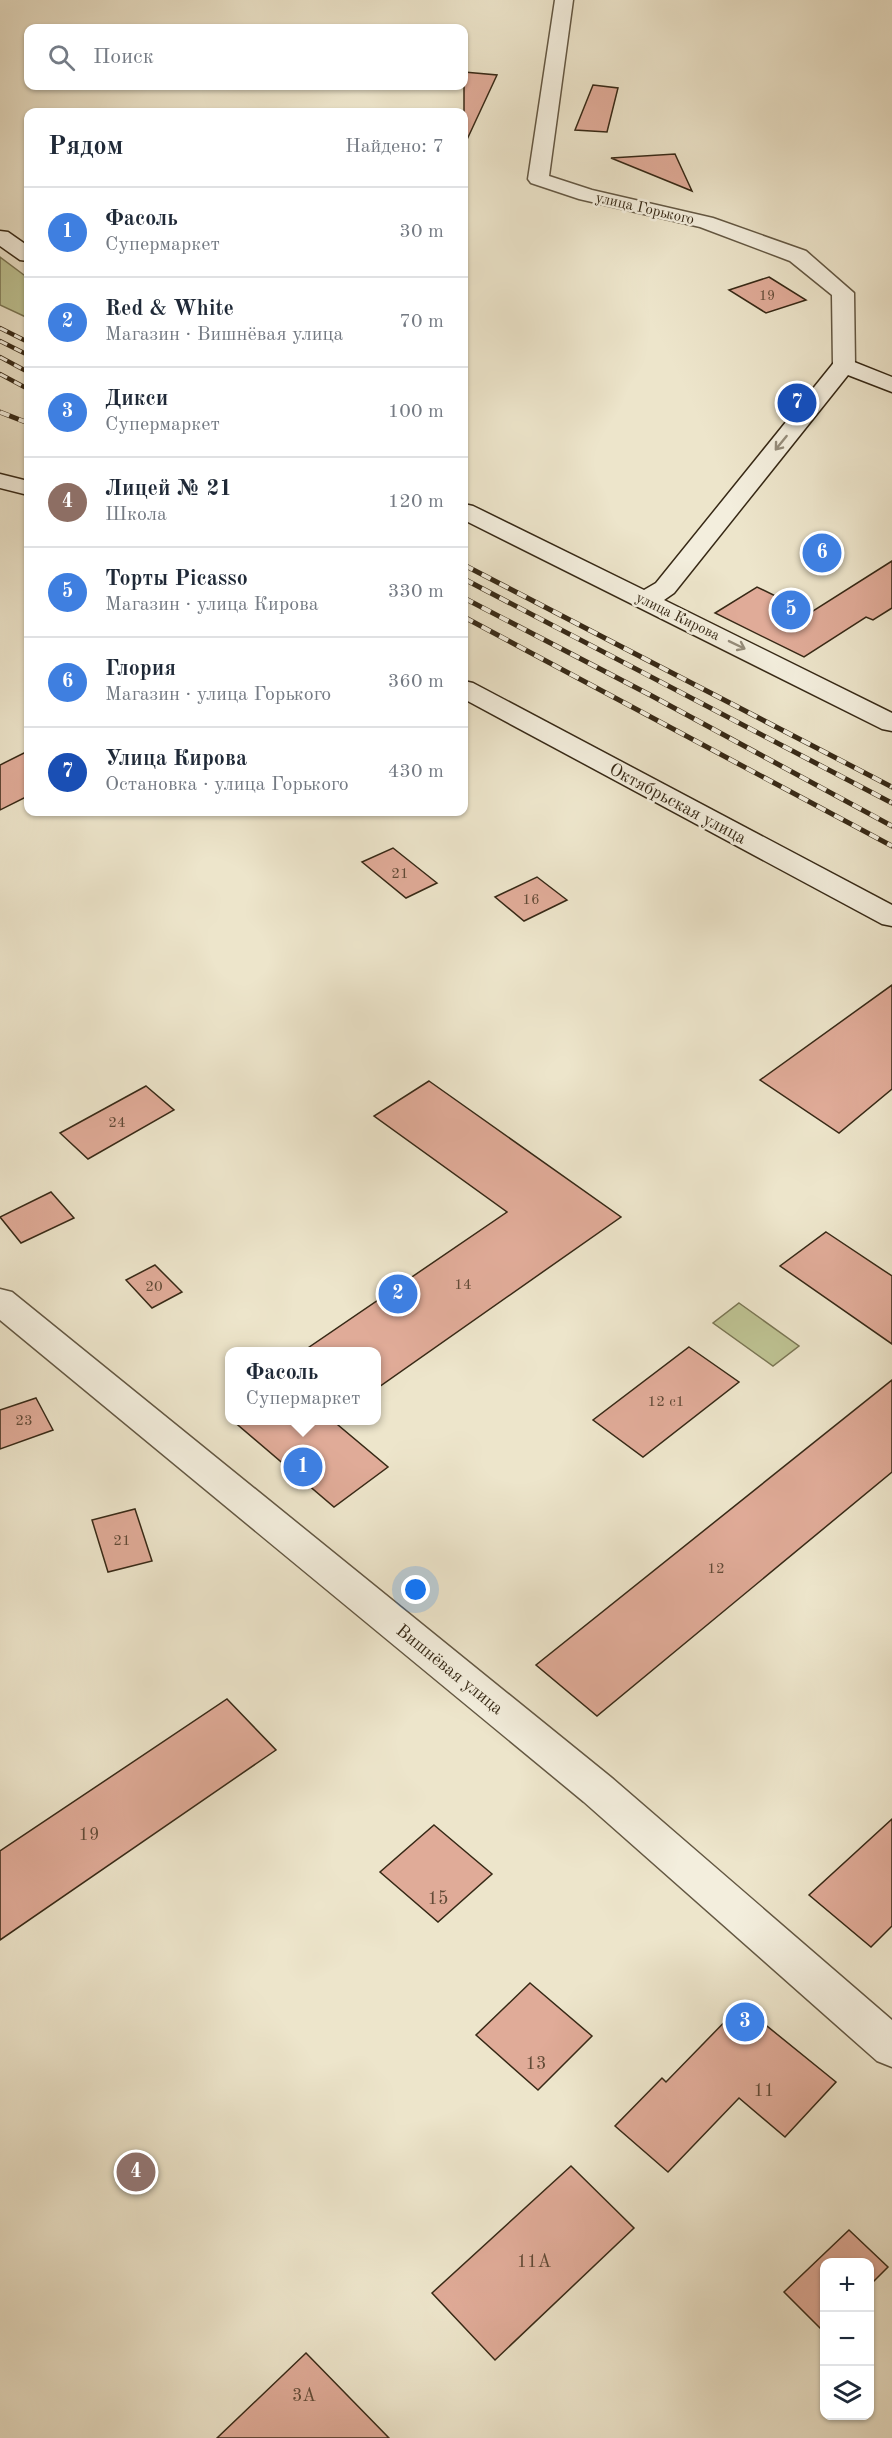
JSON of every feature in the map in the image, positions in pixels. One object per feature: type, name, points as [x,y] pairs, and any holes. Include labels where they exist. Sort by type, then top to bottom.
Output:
[{"type":"street","name":"улица Горького","points":[[564,0],[538,179],[586,195],[706,222],[798,256],[843,293],[844,365]]},
{"type":"street","points":[[0,237],[24,252]]},
{"type":"street","points":[[647,600],[665,588],[844,365],[892,385]]},
{"type":"street","points":[[0,481],[24,487]]},
{"type":"street","name":"улица Кирова","points":[[468,513],[892,723]]},
{"type":"street","name":"Октябрьская улица","points":[[468,691],[892,917]]},
{"type":"street","name":"Вишнёвая улица","points":[[0,1301],[598,1790],[892,2047]]},
{"type":"green space","points":[[0,257],[24,275],[24,316],[0,305]]},
{"type":"green space","points":[[739,1303],[799,1346],[773,1366],[713,1323]]},
{"type":"building","points":[[468,72],[497,75],[468,137],[468,108],[464,108],[464,90],[468,90]]},
{"type":"building","points":[[593,85],[618,88],[607,132],[575,130]]},
{"type":"building","points":[[675,154],[692,191],[611,158]]},
{"type":"building","points":[[769,277],[806,300],[766,313],[729,290]]},
{"type":"building","points":[[892,561],[892,608],[873,620],[866,617],[804,657],[715,613],[757,587],[810,613]]},
{"type":"building","points":[[24,753],[24,798],[0,810],[0,765]]},
{"type":"building","points":[[393,848],[437,883],[406,898],[362,862]]},
{"type":"building","points":[[537,877],[567,900],[524,921],[495,897]]},
{"type":"building","points":[[892,985],[892,1089],[839,1133],[760,1080]]},
{"type":"building","points":[[429,1081],[621,1217],[381,1385],[381,1347],[309,1347],[507,1212],[374,1116]]},
{"type":"building","points":[[146,1086],[174,1110],[88,1159],[60,1133]]},
{"type":"building","points":[[51,1192],[74,1218],[21,1243],[0,1217]]},
{"type":"building","points":[[826,1232],[892,1276],[892,1344],[780,1266]]},
{"type":"building","points":[[155,1265],[182,1292],[152,1308],[126,1280]]},
{"type":"building","points":[[689,1347],[739,1382],[643,1457],[593,1420]]},
{"type":"building","points":[[892,1380],[892,1472],[597,1716],[536,1665]]},
{"type":"building","points":[[36,1398],[53,1430],[0,1449],[0,1410]]},
{"type":"building","points":[[238,1425],[338,1425],[388,1467],[334,1507]]},
{"type":"building","points":[[135,1509],[152,1561],[108,1572],[92,1520]]},
{"type":"building","points":[[227,1699],[276,1750],[0,1940],[0,1851]]},
{"type":"building","points":[[892,1819],[892,1926],[871,1947],[809,1895]]},
{"type":"building","points":[[434,1825],[492,1874],[438,1922],[380,1872]]},
{"type":"building","points":[[530,1983],[592,2036],[538,2090],[476,2035]]},
{"type":"building","points":[[741,2005],[836,2082],[785,2137],[739,2098],[668,2172],[615,2126],[662,2078],[666,2082]]},
{"type":"building","points":[[571,2166],[634,2228],[495,2360],[432,2293]]},
{"type":"building","points":[[849,2230],[888,2267],[874,2281],[874,2258],[820,2258],[820,2328],[784,2292]]},
{"type":"building","points":[[306,2353],[389,2438],[217,2438]]},
{"type":"railway","points":[[0,328],[24,340]]},
{"type":"railway","points":[[0,341],[24,353]]},
{"type":"railway","points":[[0,357],[24,370]]},
{"type":"railway","points":[[0,374],[24,387]]},
{"type":"railway","points":[[0,412],[24,421]]},
{"type":"railway","points":[[468,567],[892,787]]},
{"type":"railway","points":[[468,581],[892,803]]},
{"type":"railway","points":[[468,600],[652,696],[892,826]]},
{"type":"railway","points":[[468,619],[892,846]]},
{"type":"place","name":"Улица Кирова","points":[[797,403]]},
{"type":"place","name":"Глория","points":[[822,553]]},
{"type":"place","name":"Торты Picasso","points":[[791,610]]},
{"type":"place","name":"Red & White","points":[[398,1294]]},
{"type":"place","name":"Фасоль","points":[[303,1467]]},
{"type":"place","name":"Дикси","points":[[745,2022]]},
{"type":"place","name":"Лицей № 21","points":[[136,2172]]}]
